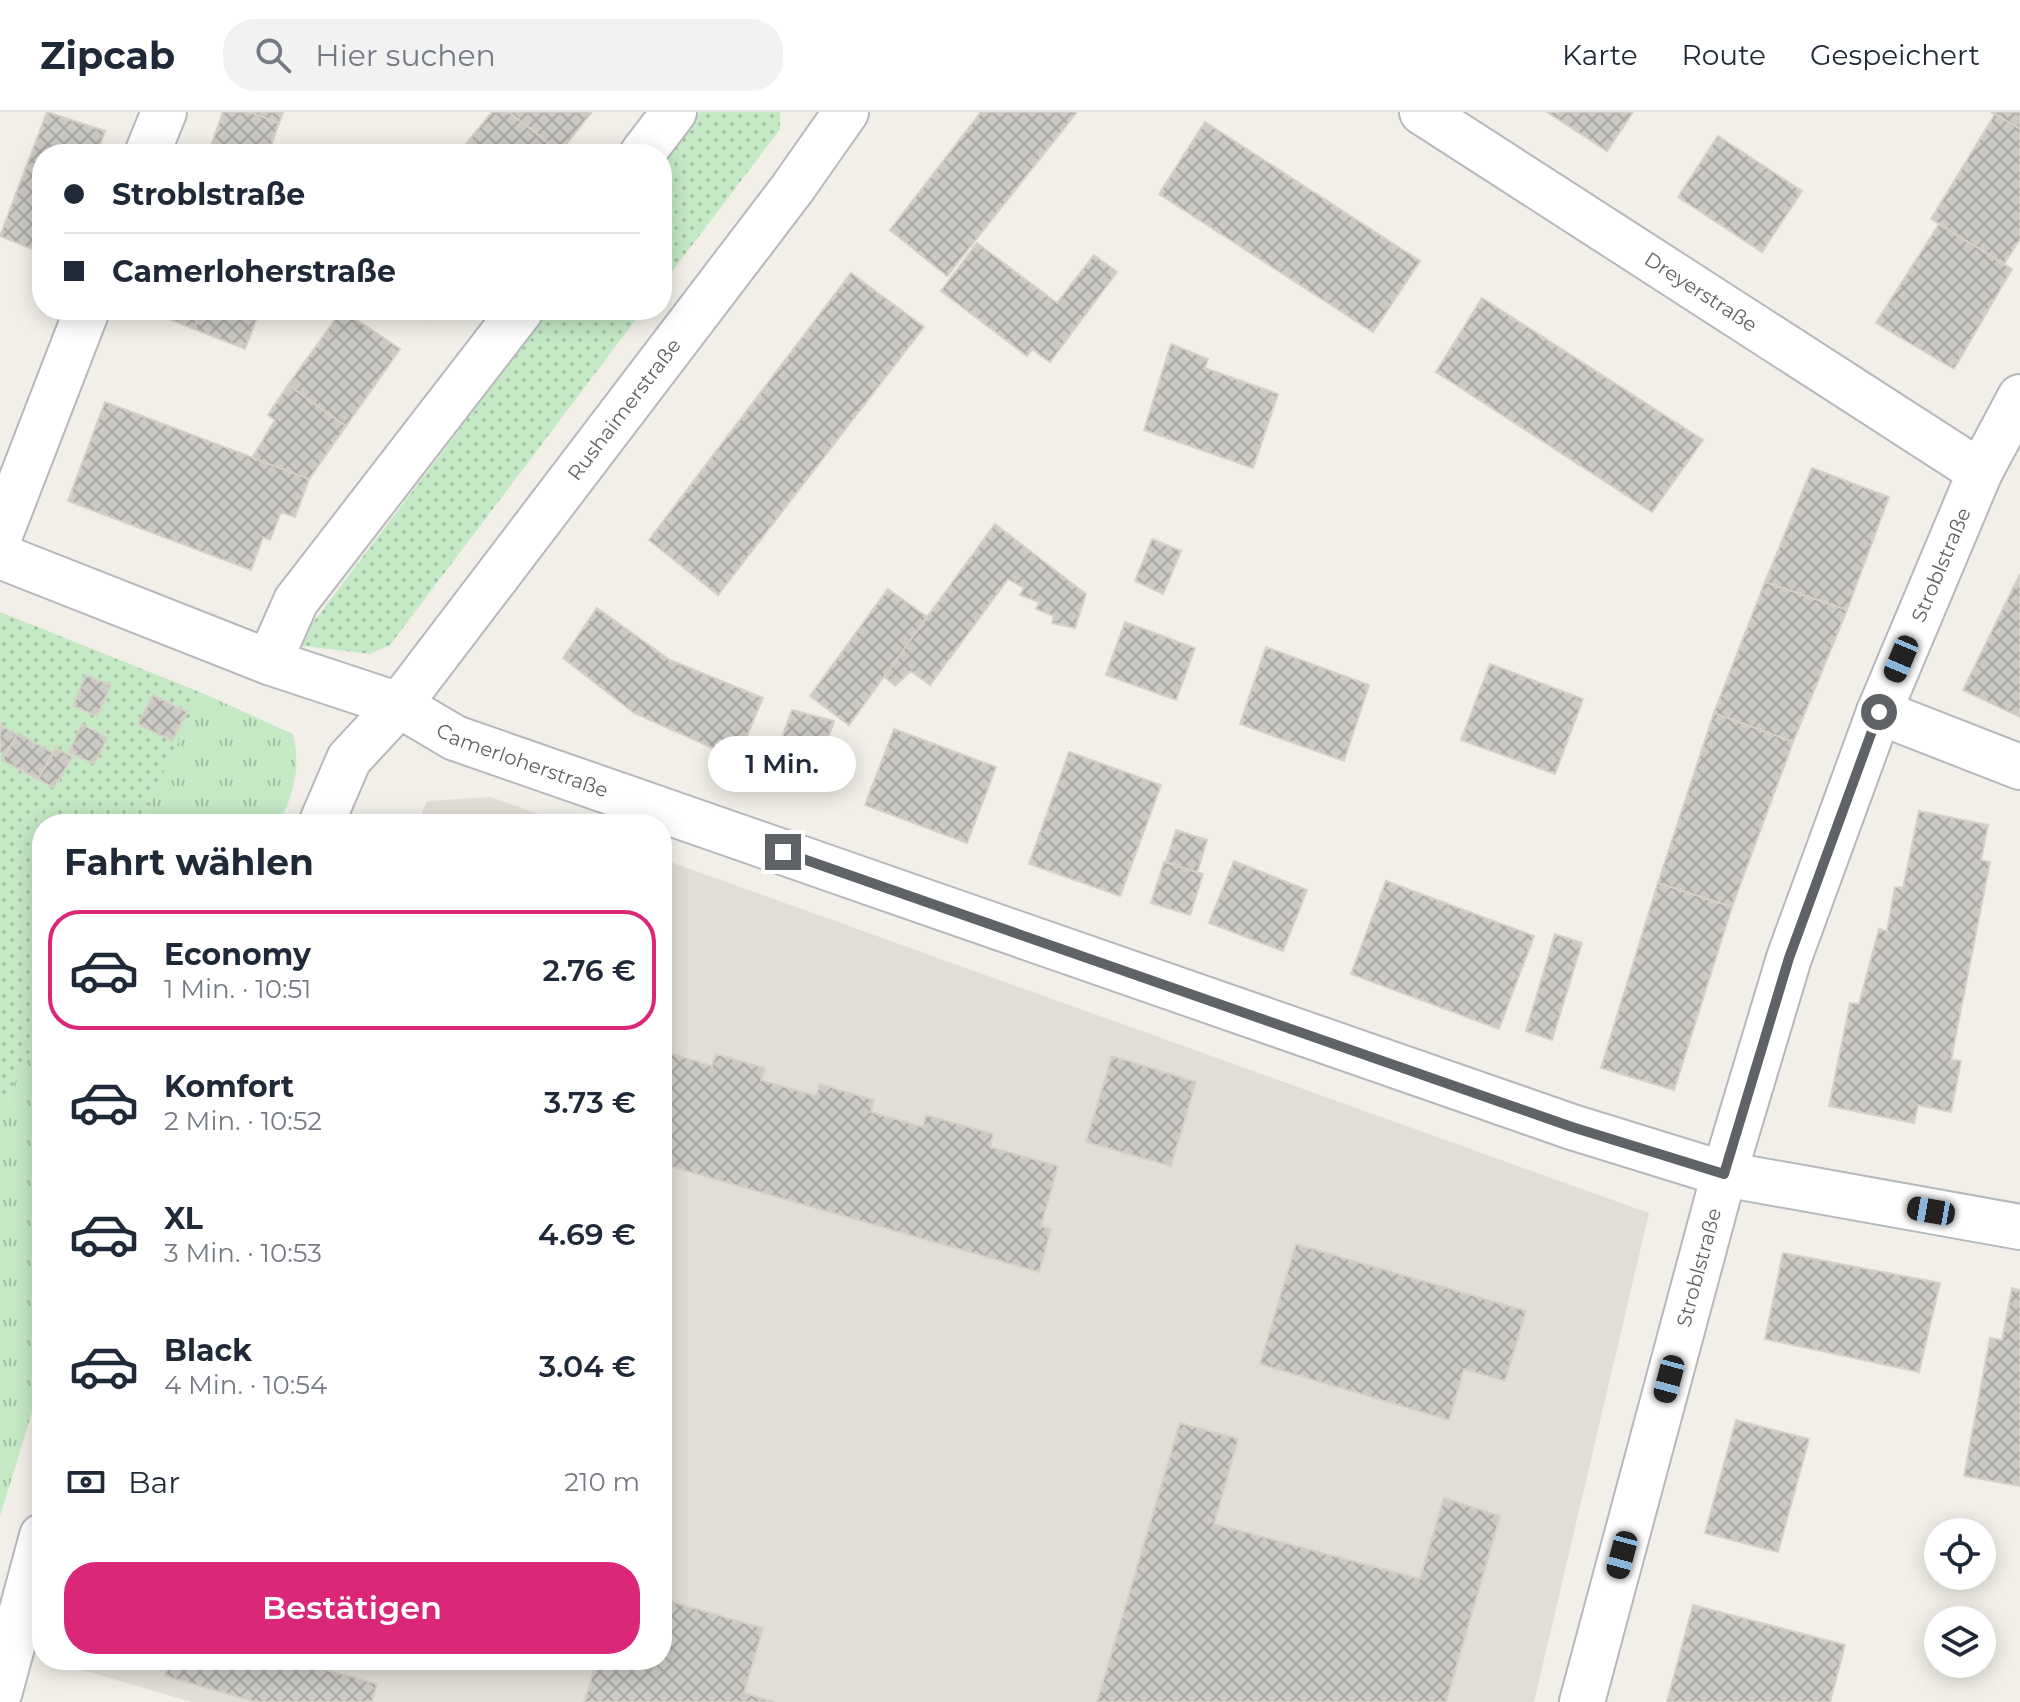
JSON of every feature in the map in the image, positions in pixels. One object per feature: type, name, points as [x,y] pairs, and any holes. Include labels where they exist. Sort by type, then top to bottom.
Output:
[{"type":"street","points":[[151,144],[164,112]]},
{"type":"street","points":[[650,144],[674,112]]},
{"type":"street","name":"Dreyerstraße","points":[[1422,112],[1980,472]]},
{"type":"street","name":"Rushaimerstraße","points":[[325,814],[349,759],[399,705],[792,189],[838,114]]},
{"type":"street","points":[[0,535],[83,320]]},
{"type":"street","points":[[269,662],[296,601],[513,320]]},
{"type":"street","name":"Stroblstraße","points":[[1582,1702],[1724,1174],[1789,958],[1879,712],[1980,472],[2020,397]]},
{"type":"street","name":"Camerloherstraße","points":[[0,556],[269,662],[399,705],[455,738],[1572,1127],[1724,1174],[2020,1227]]},
{"type":"street","points":[[1879,712],[2020,767]]},
{"type":"street","points":[[0,1691],[32,1573]]},
{"type":"shaded area","points":[[491,797],[538,814],[421,814],[427,801]]},
{"type":"shaded area","points":[[672,863],[1649,1213],[1534,1702],[192,1702],[82,1670],[672,1670]]},
{"type":"green space","points":[[700,112],[780,112],[780,129],[672,272],[672,149]]},
{"type":"green space","points":[[542,320],[635,320],[390,645],[370,654],[296,645]]},
{"type":"green space","points":[[0,612],[202,693],[144,814],[32,814],[32,1047],[0,1114]]},
{"type":"green space","points":[[202,693],[293,734],[295,780],[283,814],[144,814]]},
{"type":"green space","points":[[32,1047],[32,1412],[0,1516],[0,1114]]},
{"type":"building","points":[[47,112],[105,131],[100,144],[35,144]]},
{"type":"building","points":[[223,112],[250,112],[279,123],[272,144],[212,144]]},
{"type":"building","points":[[250,112],[283,112],[279,123]]},
{"type":"building","points":[[492,112],[509,112],[550,144],[466,144]]},
{"type":"building","points":[[509,112],[591,113],[566,144],[550,144]]},
{"type":"building","points":[[981,112],[1077,112],[947,276],[890,230]]},
{"type":"building","points":[[1547,112],[1633,112],[1607,151]]},
{"type":"building","points":[[1991,112],[2020,112],[2020,129],[1995,114]]},
{"type":"building","points":[[1995,114],[2020,129],[2020,239],[2004,264],[1931,219]]},
{"type":"building","points":[[1205,122],[1420,261],[1373,332],[1159,194]]},
{"type":"building","points":[[1718,136],[1802,191],[1762,252],[1678,197]]},
{"type":"building","points":[[32,152],[32,249],[0,236]]},
{"type":"building","points":[[1939,224],[2012,269],[1954,369],[1876,323]]},
{"type":"building","points":[[977,243],[1057,303],[1094,255],[1117,272],[1050,362],[1032,349],[1027,356],[941,291]]},
{"type":"building","points":[[851,273],[924,327],[718,595],[649,540]]},
{"type":"building","points":[[1482,298],[1703,440],[1652,512],[1436,372]]},
{"type":"building","points":[[172,320],[197,320],[194,329]]},
{"type":"building","points":[[197,320],[256,320],[245,349],[194,329]]},
{"type":"building","points":[[335,320],[357,320],[400,349],[346,426],[288,385]]},
{"type":"building","points":[[1171,344],[1208,359],[1205,368],[1278,394],[1253,468],[1144,430]]},
{"type":"building","points":[[288,385],[346,426],[309,479],[252,458],[275,420],[268,415]]},
{"type":"building","points":[[105,402],[309,479],[295,517],[281,512],[270,540],[263,537],[251,570],[68,501]]},
{"type":"building","points":[[1812,468],[1889,497],[1847,610],[1765,582]]},
{"type":"building","points":[[995,524],[1086,594],[1075,628],[1052,623],[1054,616],[1036,609],[1039,602],[1020,595],[1024,588],[1008,579],[930,685],[911,671],[895,686],[884,676]]},
{"type":"building","points":[[1152,539],[1181,551],[1163,594],[1135,581]]},
{"type":"building","points":[[2020,574],[2020,717],[1963,690]]},
{"type":"building","points":[[1765,582],[1847,610],[1793,742],[1714,713]]},
{"type":"building","points":[[888,589],[927,617],[849,725],[810,696]]},
{"type":"building","points":[[597,608],[670,660],[763,698],[737,759],[634,713],[563,658]]},
{"type":"building","points":[[1125,622],[1195,648],[1176,700],[1106,675]]},
{"type":"building","points":[[1266,647],[1369,685],[1344,761],[1240,724]]},
{"type":"building","points":[[1490,664],[1583,699],[1555,774],[1461,740]]},
{"type":"building","points":[[86,675],[111,685],[97,716],[73,706]]},
{"type":"building","points":[[153,695],[187,712],[172,741],[138,724]]},
{"type":"building","points":[[792,710],[834,721],[818,767],[777,752]]},
{"type":"building","points":[[1714,713],[1793,742],[1732,907],[1658,883]]},
{"type":"building","points":[[0,724],[17,735],[5,755],[0,752]]},
{"type":"building","points":[[82,724],[107,738],[94,764],[69,752]]},
{"type":"building","points":[[894,729],[996,767],[967,843],[865,805]]},
{"type":"building","points":[[18,733],[53,753],[38,779],[2,760]]},
{"type":"building","points":[[56,748],[72,757],[54,788],[38,779]]},
{"type":"building","points":[[1069,752],[1161,785],[1120,896],[1029,864]]},
{"type":"building","points":[[1919,811],[1988,825],[1981,860],[1990,862],[1951,1060],[1961,1061],[1951,1112],[1918,1105],[1914,1123],[1829,1106],[1850,1003],[1859,1004],[1879,929],[1887,931],[1895,887],[1903,888]]},
{"type":"building","points":[[1176,830],[1207,840],[1197,873],[1166,862]]},
{"type":"building","points":[[1234,861],[1307,890],[1283,951],[1209,923]]},
{"type":"building","points":[[1164,862],[1203,874],[1190,915],[1151,903]]},
{"type":"building","points":[[1386,881],[1534,936],[1499,1029],[1351,974]]},
{"type":"building","points":[[1658,883],[1732,907],[1674,1090],[1601,1068]]},
{"type":"building","points":[[1555,934],[1582,943],[1552,1040],[1526,1031]]},
{"type":"building","points":[[672,1054],[712,1066],[716,1054],[765,1068],[761,1080],[816,1096],[820,1084],[874,1100],[871,1112],[923,1127],[926,1115],[993,1134],[990,1147],[1058,1166],[1041,1226],[1051,1229],[1039,1272],[672,1167]]},
{"type":"building","points":[[1112,1056],[1196,1082],[1171,1166],[1086,1142]]},
{"type":"building","points":[[1296,1244],[1526,1311],[1505,1381],[1464,1369],[1449,1420],[1260,1364]]},
{"type":"building","points":[[1783,1253],[1940,1283],[1919,1372],[1765,1339]]},
{"type":"building","points":[[2012,1288],[2020,1290],[2020,1486],[1964,1476],[1990,1338],[2002,1340]]},
{"type":"building","points":[[1736,1420],[1809,1439],[1778,1552],[1705,1533]]},
{"type":"building","points":[[1180,1423],[1238,1439],[1214,1524],[1420,1579],[1444,1498],[1500,1516],[1446,1702],[1377,1702],[1399,1632],[1203,1576],[1164,1702],[1097,1702]]},
{"type":"building","points":[[1180,1423],[1238,1439],[1214,1524],[1420,1579],[1444,1498],[1500,1516],[1446,1702],[1097,1702]]},
{"type":"building","points":[[672,1602],[763,1628],[744,1693],[775,1702],[584,1702],[594,1670],[672,1670]]},
{"type":"building","points":[[1693,1605],[1845,1645],[1830,1702],[1667,1702]]},
{"type":"building","points":[[167,1670],[327,1670],[377,1684],[372,1702],[256,1702],[165,1676]]},
{"type":"route","points":[[783,852],[1572,1127],[1724,1174],[1789,958],[1879,712]]}]
